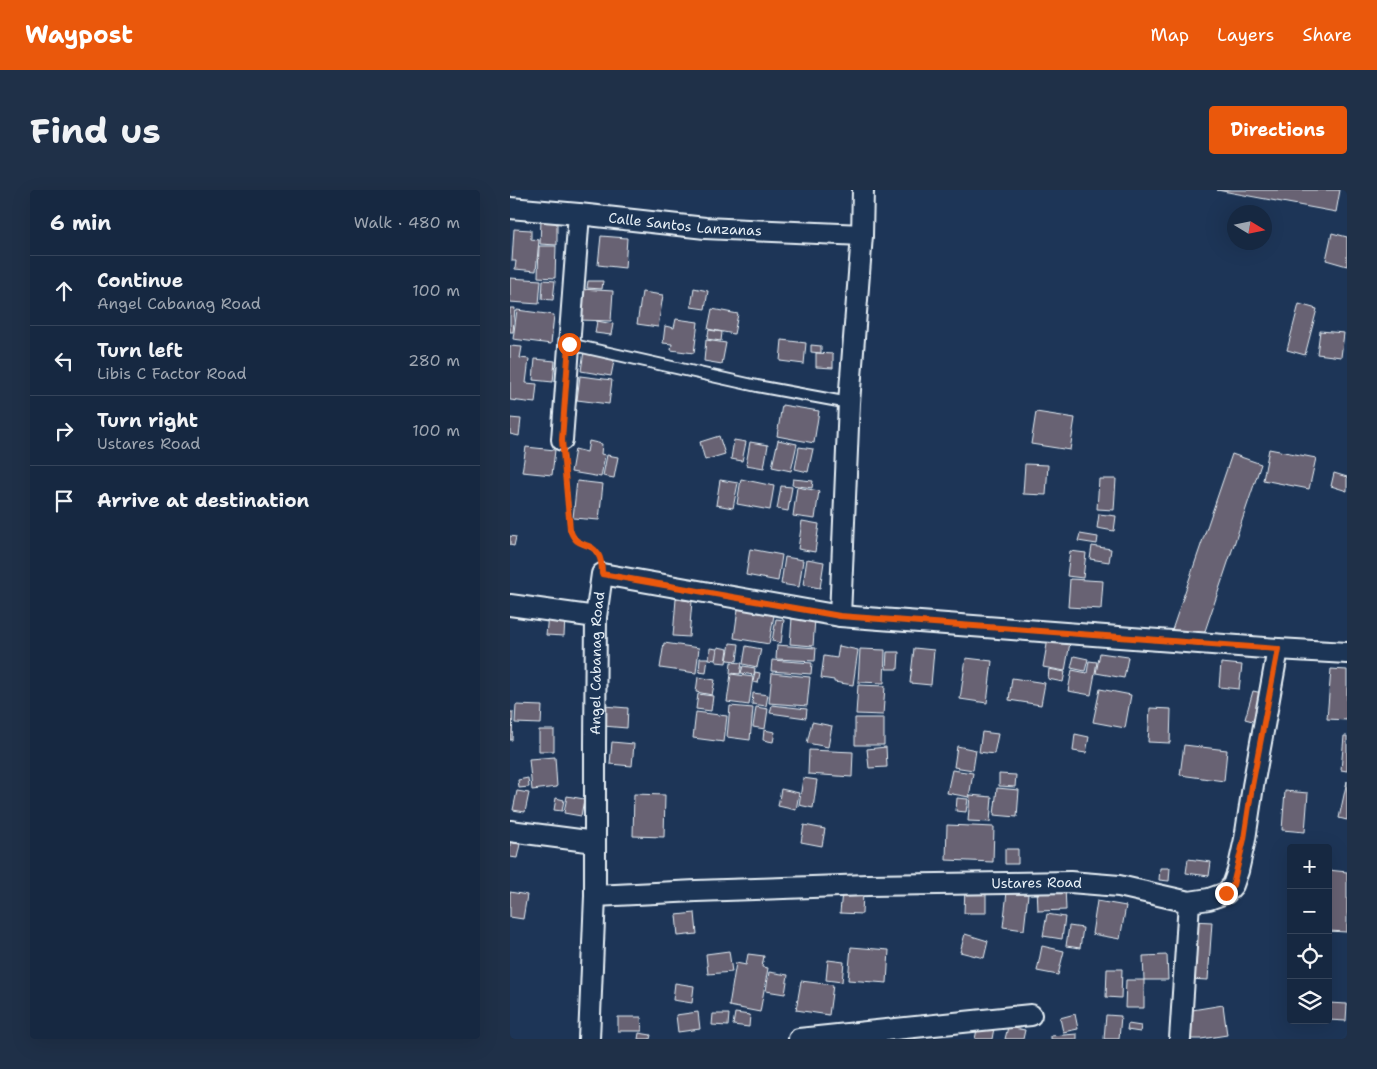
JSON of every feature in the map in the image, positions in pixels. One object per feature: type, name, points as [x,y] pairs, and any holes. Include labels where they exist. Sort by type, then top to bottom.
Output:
[{"type":"street","points":[[840,616],[849,403],[862,235],[863,190]]},
{"type":"street","name":"Calle Santos Lanzanas","points":[[510,208],[705,228],[862,235]]},
{"type":"street","points":[[562,440],[579,214]]},
{"type":"street","points":[[602,574],[840,616],[1347,653]]},
{"type":"street","name":"Angel Cabanag Road","points":[[589,1039],[595,896],[596,617],[602,574]]},
{"type":"street","points":[[510,605],[596,617]]},
{"type":"street","name":"Ustares Road","points":[[595,896],[868,885],[1070,882],[1119,886],[1190,902],[1209,900],[1226,893],[1233,885],[1244,839],[1278,649]]},
{"type":"street","points":[[510,831],[595,842]]},
{"type":"street","points":[[1180,1039],[1190,902]]},
{"type":"street","points":[[799,1039],[1031,1015]]},
{"type":"lane","points":[[569,344],[749,384],[849,403]]},
{"type":"path","name":"Angel Cabanag Road","points":[[562,440],[570,529],[577,542],[590,546],[598,554],[601,560],[602,574]]},
{"type":"building","points":[[1217,190],[1340,190],[1336,212]]},
{"type":"building","points":[[541,220],[557,221],[557,245],[540,244]]},
{"type":"building","points":[[514,229],[531,230],[531,239],[539,240],[536,271],[515,269],[516,261],[512,261]]},
{"type":"building","points":[[1332,233],[1347,237],[1347,266],[1326,260]]},
{"type":"building","points":[[601,236],[627,238],[625,268],[598,265]]},
{"type":"building","points":[[539,246],[556,246],[555,278],[538,277]]},
{"type":"building","points":[[510,278],[541,280],[539,304],[510,302]]},
{"type":"building","points":[[543,280],[555,281],[553,300],[542,299]]},
{"type":"building","points":[[588,281],[603,281],[602,289],[587,288]]},
{"type":"building","points":[[694,288],[708,291],[705,309],[691,307]]},
{"type":"building","points":[[581,289],[613,291],[611,321],[579,320]]},
{"type":"building","points":[[642,292],[663,295],[658,327],[637,324]]},
{"type":"building","points":[[1299,304],[1317,309],[1305,355],[1287,350]]},
{"type":"building","points":[[510,308],[515,308],[513,332],[510,332]]},
{"type":"building","points":[[712,309],[738,314],[734,334],[708,329]]},
{"type":"building","points":[[517,310],[554,315],[551,344],[513,339]]},
{"type":"building","points":[[676,319],[698,322],[694,353],[671,350],[672,344],[663,343],[665,326],[674,328]]},
{"type":"building","points":[[597,321],[613,324],[611,335],[595,333]]},
{"type":"building","points":[[709,330],[722,332],[721,341],[707,339]]},
{"type":"building","points":[[1320,331],[1344,333],[1341,357],[1317,354]]},
{"type":"building","points":[[706,340],[726,343],[722,364],[704,361]]},
{"type":"building","points":[[782,340],[806,343],[804,364],[780,361]]},
{"type":"building","points":[[811,345],[821,346],[821,353],[811,352]]},
{"type":"building","points":[[510,346],[522,347],[520,358],[529,359],[526,383],[537,384],[535,403],[510,400]]},
{"type":"building","points":[[584,351],[615,356],[611,376],[581,371]]},
{"type":"building","points":[[816,353],[833,354],[833,368],[816,367]]},
{"type":"building","points":[[535,359],[555,361],[553,382],[533,380]]},
{"type":"building","points":[[580,376],[612,380],[609,404],[577,400]]},
{"type":"building","points":[[782,405],[819,411],[814,443],[777,436]]},
{"type":"building","points":[[1036,412],[1075,418],[1070,450],[1031,444]]},
{"type":"building","points":[[510,418],[521,419],[519,436],[510,434]]},
{"type":"building","points":[[719,436],[725,454],[705,460],[700,442]]},
{"type":"building","points":[[734,440],[746,442],[742,461],[731,459]]},
{"type":"building","points":[[778,440],[797,444],[791,471],[772,467]]},
{"type":"building","points":[[589,441],[602,444],[601,454],[605,455],[601,477],[571,472],[575,449],[587,452]]},
{"type":"building","points":[[750,442],[768,445],[764,468],[746,465]]},
{"type":"building","points":[[526,447],[555,450],[552,475],[522,472]]},
{"type":"building","points":[[799,447],[813,449],[808,472],[795,469]]},
{"type":"building","points":[[1269,449],[1316,458],[1309,489],[1263,480]]},
{"type":"building","points":[[1232,454],[1261,464],[1202,640],[1172,630]]},
{"type":"building","points":[[607,455],[618,457],[614,478],[603,476]]},
{"type":"building","points":[[1025,464],[1048,465],[1046,495],[1023,494]]},
{"type":"building","points":[[1334,473],[1347,477],[1347,491],[1331,486]]},
{"type":"building","points":[[741,479],[774,486],[770,510],[737,504]]},
{"type":"building","points":[[793,479],[813,481],[812,488],[792,485]]},
{"type":"building","points":[[1099,479],[1116,479],[1114,510],[1097,509]]},
{"type":"building","points":[[720,480],[738,483],[733,508],[716,505]]},
{"type":"building","points":[[577,481],[603,484],[599,520],[573,518]]},
{"type":"building","points":[[781,486],[792,487],[788,511],[777,509]]},
{"type":"building","points":[[797,487],[819,491],[815,519],[793,516]]},
{"type":"building","points":[[1099,514],[1116,516],[1114,531],[1097,528]]},
{"type":"building","points":[[802,521],[819,524],[815,552],[798,549]]},
{"type":"building","points":[[1080,534],[1098,537],[1097,544],[1078,541]]},
{"type":"building","points":[[510,536],[516,537],[514,546],[510,545]]},
{"type":"building","points":[[1092,546],[1111,549],[1109,562],[1090,559]]},
{"type":"building","points":[[750,549],[782,555],[778,581],[746,575]]},
{"type":"building","points":[[1070,551],[1086,553],[1083,578],[1067,576]]},
{"type":"building","points":[[785,557],[803,560],[799,587],[781,584]]},
{"type":"building","points":[[807,559],[824,562],[820,588],[803,585]]},
{"type":"building","points":[[1070,579],[1103,581],[1101,609],[1068,607]]},
{"type":"building","points":[[676,599],[692,601],[689,637],[673,636]]},
{"type":"building","points":[[738,609],[774,615],[769,644],[734,638]]},
{"type":"building","points":[[548,615],[565,617],[564,636],[546,635]]},
{"type":"building","points":[[792,618],[815,619],[813,646],[790,644]]},
{"type":"building","points":[[776,619],[784,620],[781,643],[772,641]]},
{"type":"building","points":[[1049,633],[1071,637],[1065,671],[1043,667]]},
{"type":"building","points":[[664,643],[699,648],[696,673],[660,668]]},
{"type":"building","points":[[730,643],[739,644],[737,661],[727,660]]},
{"type":"building","points":[[777,645],[816,648],[815,661],[776,659]]},
{"type":"building","points":[[746,646],[761,649],[757,667],[743,664]]},
{"type":"building","points":[[839,646],[858,650],[853,685],[821,678],[824,656],[837,658]]},
{"type":"building","points":[[718,647],[728,649],[726,663],[716,662]]},
{"type":"building","points":[[710,648],[717,649],[715,660],[709,659]]},
{"type":"building","points":[[914,648],[934,650],[931,685],[910,683]]},
{"type":"building","points":[[860,649],[885,650],[884,683],[858,682]]},
{"type":"building","points":[[887,652],[899,652],[898,669],[886,669]]},
{"type":"building","points":[[1100,653],[1128,657],[1124,678],[1096,673]]},
{"type":"building","points":[[1074,656],[1088,659],[1085,671],[1071,668]]},
{"type":"building","points":[[700,658],[708,658],[706,673],[699,672]]},
{"type":"building","points":[[966,658],[992,661],[987,703],[960,699]]},
{"type":"building","points":[[772,660],[812,663],[811,674],[771,671]]},
{"type":"building","points":[[1089,661],[1097,662],[1091,695],[1068,691],[1072,670],[1087,673]]},
{"type":"building","points":[[731,662],[742,663],[740,674],[730,673]]},
{"type":"building","points":[[1221,663],[1242,665],[1239,689],[1219,687]]},
{"type":"building","points":[[743,666],[755,668],[754,675],[741,673]]},
{"type":"building","points":[[1049,669],[1065,672],[1063,682],[1048,679]]},
{"type":"building","points":[[1331,669],[1347,670],[1347,720],[1327,719]]},
{"type":"building","points":[[755,672],[760,673],[758,683],[753,682]]},
{"type":"building","points":[[772,673],[810,677],[807,706],[769,703]]},
{"type":"building","points":[[731,674],[753,677],[749,705],[727,702]]},
{"type":"building","points":[[698,677],[715,680],[712,695],[696,692]]},
{"type":"building","points":[[1012,678],[1045,683],[1041,705],[1009,700]]},
{"type":"building","points":[[858,685],[885,686],[883,715],[856,714]]},
{"type":"building","points":[[1100,689],[1131,695],[1125,728],[1093,722]]},
{"type":"building","points":[[1253,691],[1267,694],[1260,723],[1245,719]]},
{"type":"building","points":[[753,693],[768,695],[766,706],[752,704]]},
{"type":"building","points":[[698,694],[713,696],[711,711],[696,709]]},
{"type":"building","points":[[516,705],[542,706],[541,724],[515,723]]},
{"type":"building","points":[[772,705],[807,709],[806,718],[770,713]]},
{"type":"building","points":[[604,706],[628,708],[627,728],[603,726]]},
{"type":"building","points":[[730,706],[753,708],[750,740],[727,737]]},
{"type":"building","points":[[756,707],[768,709],[765,729],[753,727]]},
{"type":"building","points":[[1150,708],[1171,709],[1170,743],[1148,742]]},
{"type":"building","points":[[510,712],[513,712],[512,740],[510,740]]},
{"type":"building","points":[[696,712],[727,716],[724,742],[693,738]]},
{"type":"building","points":[[855,718],[884,718],[884,745],[855,745]]},
{"type":"building","points":[[812,722],[832,726],[828,747],[807,743]]},
{"type":"building","points":[[539,730],[554,730],[554,751],[539,751]]},
{"type":"building","points":[[764,730],[775,732],[773,742],[763,740]]},
{"type":"building","points":[[982,732],[998,734],[994,754],[979,752]]},
{"type":"building","points":[[1075,734],[1089,737],[1086,753],[1073,751]]},
{"type":"building","points":[[1344,736],[1347,736],[1347,771],[1341,770]]},
{"type":"building","points":[[612,742],[634,744],[632,766],[610,764]]},
{"type":"building","points":[[1184,745],[1227,750],[1224,781],[1180,775]]},
{"type":"building","points":[[957,746],[976,750],[973,770],[954,767]]},
{"type":"building","points":[[886,747],[887,767],[869,768],[867,749]]},
{"type":"building","points":[[809,750],[853,752],[852,777],[808,774]]},
{"type":"building","points":[[555,757],[557,787],[532,790],[529,759]]},
{"type":"building","points":[[952,770],[973,773],[969,797],[947,793]]},
{"type":"building","points":[[999,774],[1016,775],[1015,787],[999,786]]},
{"type":"building","points":[[528,778],[529,787],[519,788],[518,780]]},
{"type":"building","points":[[803,778],[817,780],[813,808],[799,805]]},
{"type":"building","points":[[1347,781],[1347,820],[1339,818]]},
{"type":"building","points":[[997,788],[1019,790],[1017,817],[994,815]]},
{"type":"building","points":[[781,789],[799,793],[796,810],[778,806]]},
{"type":"building","points":[[517,791],[529,793],[525,812],[513,810]]},
{"type":"building","points":[[1285,791],[1308,793],[1305,832],[1282,830]]},
{"type":"building","points":[[634,794],[665,795],[664,837],[633,836]]},
{"type":"building","points":[[970,795],[992,797],[990,822],[968,821]]},
{"type":"building","points":[[567,796],[584,799],[581,816],[564,813]]},
{"type":"building","points":[[556,798],[564,800],[562,811],[554,810]]},
{"type":"building","points":[[957,798],[968,799],[966,812],[956,811]]},
{"type":"building","points":[[804,825],[825,829],[822,846],[801,842]]},
{"type":"building","points":[[947,825],[994,827],[993,862],[946,860]]},
{"type":"building","points":[[510,842],[520,844],[517,858],[510,857]]},
{"type":"building","points":[[1005,849],[1018,849],[1018,864],[1005,864]]},
{"type":"building","points":[[1188,859],[1211,862],[1209,876],[1186,873]]},
{"type":"building","points":[[1160,868],[1170,868],[1169,881],[1159,880]]},
{"type":"building","points":[[1332,870],[1347,872],[1347,932],[1332,931]]},
{"type":"building","points":[[1065,885],[1066,910],[1038,911],[1037,886]]},
{"type":"building","points":[[965,887],[986,888],[986,913],[964,913]]},
{"type":"building","points":[[842,891],[863,892],[862,914],[840,913]]},
{"type":"building","points":[[510,892],[527,895],[523,919],[510,917]]},
{"type":"building","points":[[1007,892],[1028,894],[1024,930],[1003,927]]},
{"type":"building","points":[[1097,901],[1126,906],[1120,939],[1092,934]]},
{"type":"building","points":[[695,913],[697,934],[678,936],[676,915]]},
{"type":"building","points":[[1047,914],[1065,917],[1062,939],[1043,936]]},
{"type":"building","points":[[1192,921],[1212,922],[1208,980],[1188,979]]},
{"type":"building","points":[[1069,926],[1083,928],[1080,948],[1066,946]]},
{"type":"building","points":[[965,934],[988,941],[984,958],[960,952]]},
{"type":"building","points":[[1042,946],[1064,951],[1058,975],[1037,971]]},
{"type":"building","points":[[851,947],[889,950],[887,983],[848,980]]},
{"type":"building","points":[[729,951],[732,972],[708,974],[706,954]]},
{"type":"building","points":[[748,954],[764,956],[762,967],[768,968],[760,1012],[729,1006],[736,963],[746,965]]},
{"type":"building","points":[[1167,955],[1168,980],[1144,980],[1143,956]]},
{"type":"building","points":[[828,960],[844,962],[842,982],[826,980]]},
{"type":"building","points":[[1107,969],[1122,969],[1121,998],[1106,997]]},
{"type":"building","points":[[769,972],[788,975],[785,994],[766,991]]},
{"type":"building","points":[[1126,980],[1144,980],[1144,1008],[1125,1008]]},
{"type":"building","points":[[801,981],[833,985],[829,1015],[796,1010]]},
{"type":"building","points":[[675,983],[694,986],[692,1003],[673,1000]]},
{"type":"building","points":[[1332,1003],[1347,1004],[1346,1021],[1332,1020]]},
{"type":"building","points":[[1223,1005],[1227,1035],[1190,1039],[1186,1011]]},
{"type":"building","points":[[698,1012],[700,1029],[678,1032],[676,1015]]},
{"type":"building","points":[[735,1013],[750,1015],[749,1027],[733,1025]]},
{"type":"building","points":[[713,1014],[729,1014],[728,1026],[712,1025]]},
{"type":"building","points":[[1075,1014],[1078,1029],[1063,1032],[1060,1018]]},
{"type":"building","points":[[1106,1015],[1121,1016],[1119,1039],[1104,1039]]},
{"type":"building","points":[[618,1017],[641,1017],[642,1031],[618,1031]]},
{"type":"building","points":[[1128,1024],[1141,1026],[1140,1032],[1127,1030]]},
{"type":"building","points":[[978,1025],[994,1028],[992,1039],[975,1039]]},
{"type":"building","points":[[1008,1027],[1025,1030],[1023,1039],[1005,1039]]},
{"type":"building","points":[[639,1033],[651,1035],[650,1039],[638,1039]]},
{"type":"building","points":[[1077,1034],[1077,1039],[1051,1039],[1051,1036]]},
{"type":"route","points":[[569,344],[562,440],[570,529],[571,535],[577,542],[590,546],[598,554],[601,560],[602,574],[840,616],[1278,649],[1238,871],[1233,885],[1226,893]]}]
